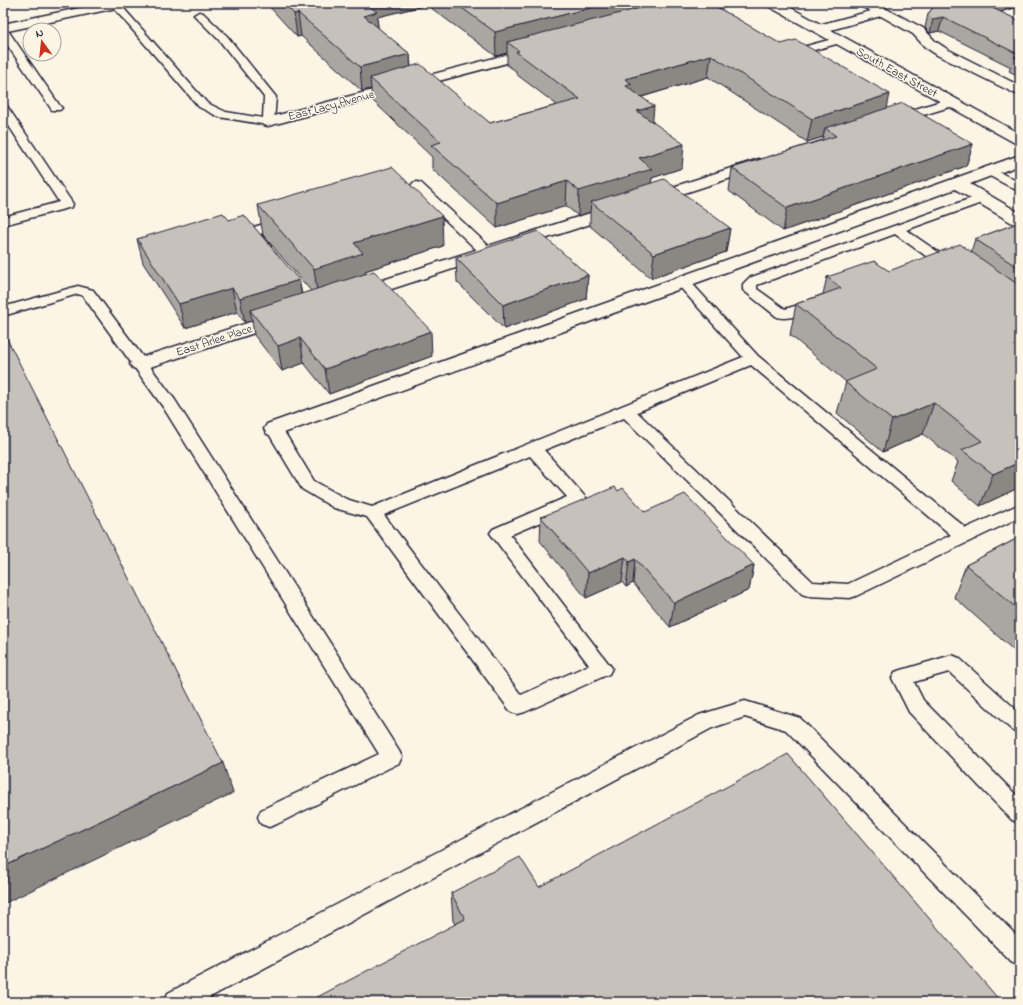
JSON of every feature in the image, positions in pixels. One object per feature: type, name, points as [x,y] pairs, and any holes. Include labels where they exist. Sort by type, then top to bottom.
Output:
[{"type":"street","name":"South East Street","points":[[774,3],[1020,140]]},
{"type":"street","points":[[865,3],[918,31],[930,44],[942,52],[1020,92]]},
{"type":"street","points":[[3,28],[118,4]]},
{"type":"street","points":[[674,15],[709,7]]},
{"type":"street","points":[[820,29],[882,12]]},
{"type":"street","name":"East Lacy Avenue","points":[[268,122],[551,47]]},
{"type":"street","points":[[878,126],[951,102]]},
{"type":"street","points":[[345,298],[772,160]]},
{"type":"street","points":[[274,429],[1020,160]]},
{"type":"street","points":[[957,183],[1020,220]]},
{"type":"street","name":"East Arlee Place","points":[[140,364],[293,314]]},
{"type":"lane","points":[[118,4],[203,105],[223,115],[268,122],[270,97],[223,38],[199,15]]},
{"type":"lane","points":[[3,31],[56,108]]},
{"type":"lane","points":[[784,53],[840,40]]},
{"type":"lane","points":[[3,108],[67,204],[3,221]]},
{"type":"lane","points":[[990,171],[1020,188]]},
{"type":"lane","points":[[417,186],[487,252]]},
{"type":"lane","points":[[828,300],[790,314],[782,314],[750,290],[750,284],[754,281],[983,198]]},
{"type":"lane","points":[[272,255],[252,232],[296,218]]},
{"type":"lane","points":[[896,229],[964,277]]},
{"type":"lane","points":[[925,265],[940,259]]},
{"type":"lane","points":[[683,282],[753,359],[964,536]]},
{"type":"lane","points":[[3,312],[78,290],[88,293],[169,404],[392,757],[269,818]]},
{"type":"lane","points":[[274,429],[308,485],[340,504],[373,513],[626,412],[753,359]]},
{"type":"lane","points":[[626,412],[808,589],[850,591],[1020,510]]},
{"type":"lane","points":[[373,513],[518,706],[602,668],[499,533],[579,499],[533,449]]},
{"type":"lane","points":[[1020,725],[952,663],[902,678],[916,706],[986,780],[1020,813]]},
{"type":"lane","points":[[177,1002],[706,720],[745,709],[793,724],[1020,955]]},
{"type":"building","points":[[284,3],[365,3],[377,12],[364,16],[410,54],[360,67],[298,13],[294,14]]},
{"type":"building","points":[[455,3],[610,3],[495,32]]},
{"type":"building","points":[[660,3],[710,3],[781,44],[796,40],[890,94],[812,119],[711,55],[625,79],[632,84],[626,86],[654,106],[637,111],[684,144],[639,158],[652,169],[579,191],[567,181],[497,203],[431,145],[441,142],[370,78],[420,64],[490,123],[580,99],[516,52],[519,51],[507,42]]},
{"type":"building","points":[[936,3],[987,3],[984,4],[1020,21],[1020,55],[943,17],[933,19],[928,14]]},
{"type":"building","points":[[1020,55],[1020,60],[1014,57]]},
{"type":"building","points":[[903,103],[973,144],[787,208],[732,168],[836,136],[825,128]]},
{"type":"building","points":[[392,167],[442,216],[354,243],[363,253],[314,269],[258,205]]},
{"type":"building","points":[[664,179],[730,228],[654,254],[591,202]]},
{"type":"building","points":[[223,213],[229,220],[244,215],[299,280],[240,298],[232,288],[179,304],[137,239]]},
{"type":"building","points":[[1020,222],[1020,269],[975,239]]},
{"type":"building","points":[[538,231],[588,275],[503,305],[456,258]]},
{"type":"building","points":[[960,244],[1020,286],[1020,462],[993,474],[962,450],[982,441],[934,403],[892,420],[845,382],[877,369],[796,304],[841,288],[827,277],[874,261],[889,271]]},
{"type":"building","points":[[374,271],[431,331],[325,369],[300,338],[278,346],[250,310]]},
{"type":"building","points":[[3,331],[223,763],[3,867]]},
{"type":"building","points":[[615,487],[618,491],[623,488],[645,512],[685,494],[754,565],[674,603],[635,559],[629,562],[625,557],[588,573],[541,517]]},
{"type":"building","points":[[1020,537],[1020,611],[966,565]]},
{"type":"building","points":[[788,754],[1001,1002],[308,1002],[465,919],[451,893],[520,857],[539,887]]}]
